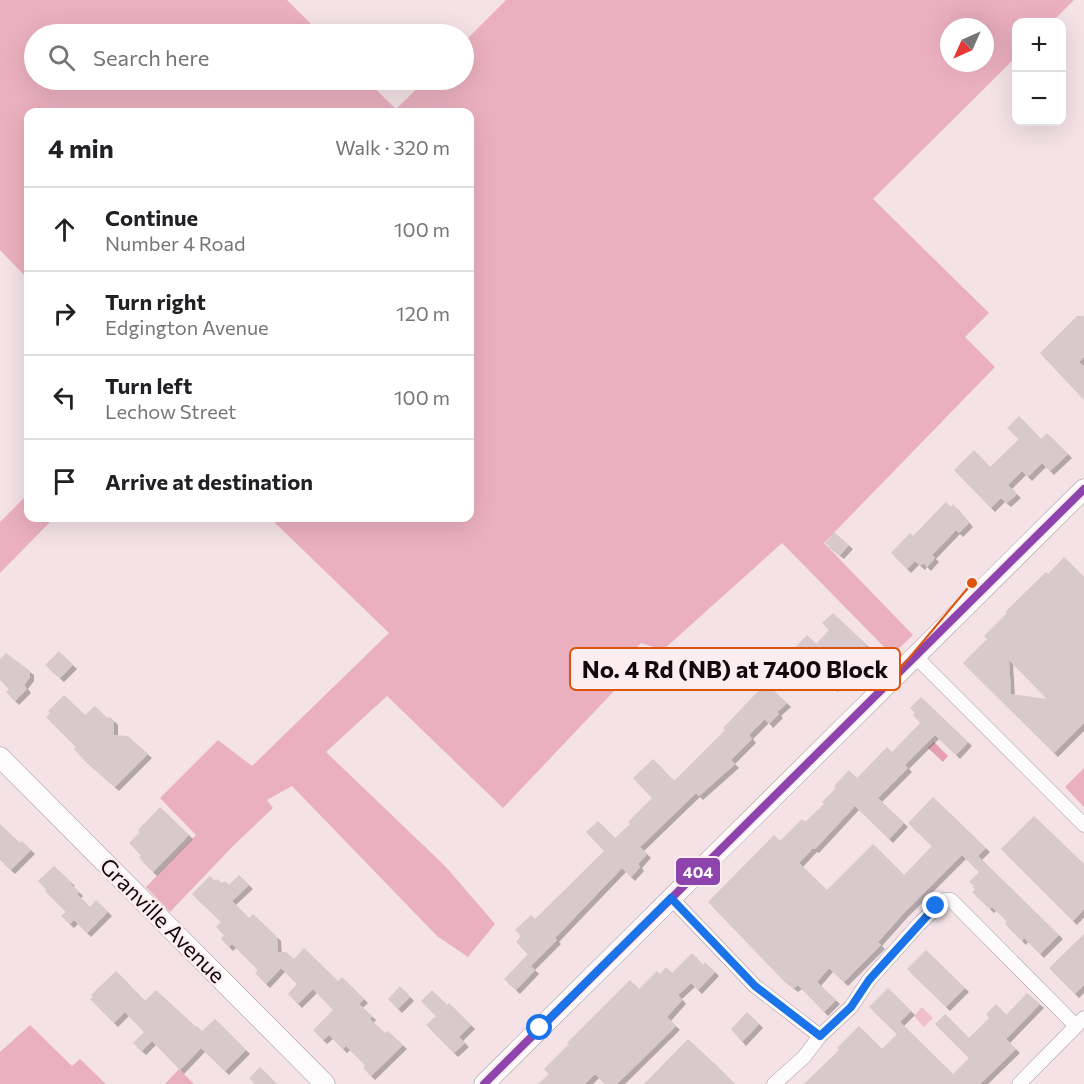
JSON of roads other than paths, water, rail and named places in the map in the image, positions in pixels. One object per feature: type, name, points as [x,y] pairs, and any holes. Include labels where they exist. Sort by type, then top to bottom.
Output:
[{"type":"main road","points":[[484,1084],[1084,489]]},
{"type":"main road","name":"Granville Avenue","points":[[0,757],[325,1084]]},
{"type":"street","points":[[915,656],[1084,825]]},
{"type":"street","points":[[671,898],[755,986],[820,1036]]},
{"type":"street","points":[[774,1084],[804,1057],[820,1036],[851,1007],[869,980],[919,924],[944,900],[951,900],[1080,1022],[1019,1084]]},
{"type":"place","name":"No. 4 Rd (NB) at 7400 Block","points":[[972,583]]}]
